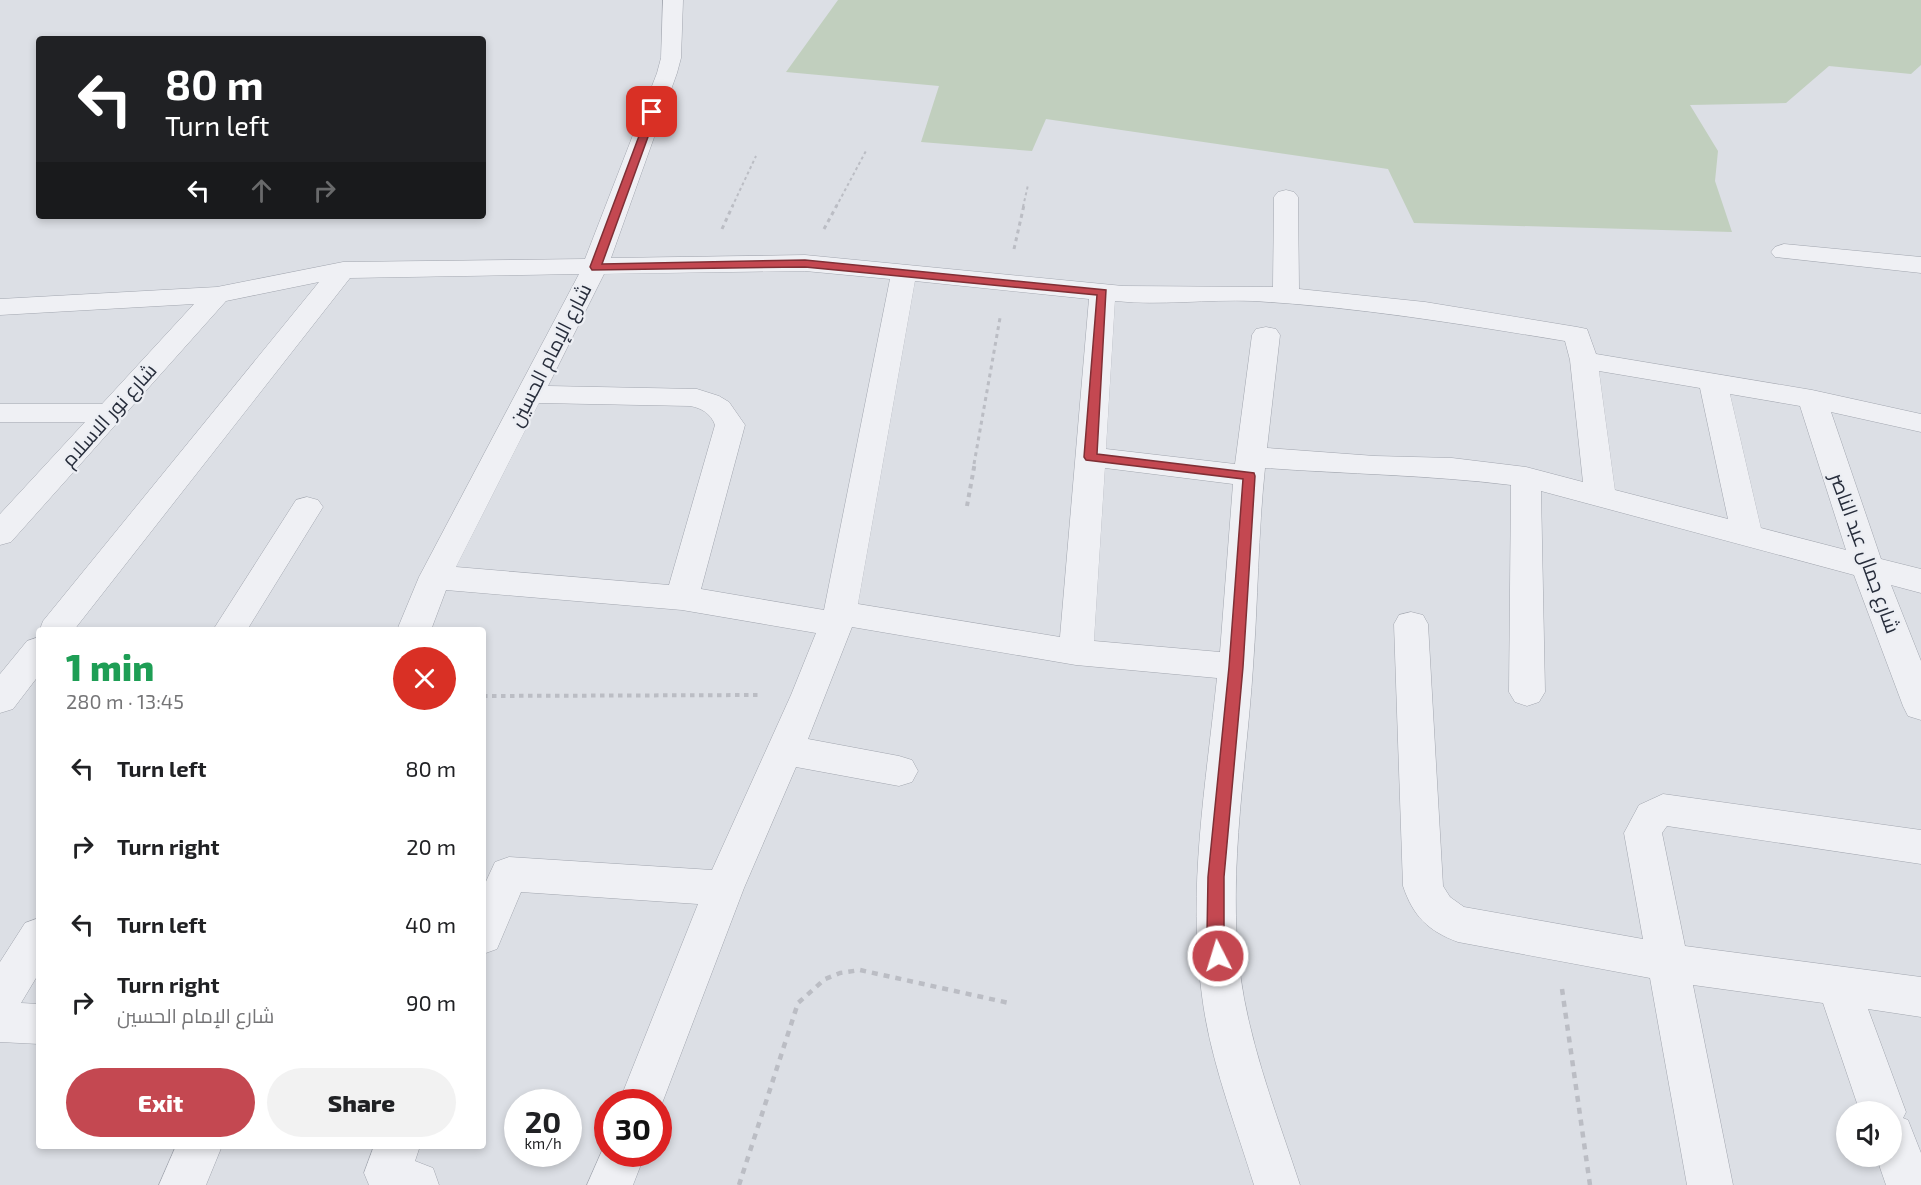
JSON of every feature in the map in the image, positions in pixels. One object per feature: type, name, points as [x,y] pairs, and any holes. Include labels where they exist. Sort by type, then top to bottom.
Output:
[{"type":"street","name":"شارع الإمام الحسين","points":[[415,627],[435,577],[596,267],[667,73],[671,58],[673,0]]},
{"type":"street","points":[[1286,197],[1286,295]]},
{"type":"street","points":[[1784,252],[1921,265]]},
{"type":"street","points":[[0,307],[217,295],[343,270],[805,263],[1103,292],[1286,295],[1425,310],[1573,334],[1578,337],[1584,360],[1600,495]]},
{"type":"street","points":[[57,627],[343,270]]},
{"type":"street","points":[[646,1089],[724,888],[809,695],[838,619],[904,272]]},
{"type":"street","points":[[1076,652],[1103,292]]},
{"type":"street","name":"شارع نور الاسلام","points":[[0,534],[217,295]]},
{"type":"street","points":[[1266,335],[1250,467],[1236,667],[1216,877],[1216,935],[1223,998],[1239,1064],[1277,1185]]},
{"type":"street","points":[[1584,360],[1812,399],[1921,423]]},
{"type":"street","points":[[1713,382],[1747,534]]},
{"type":"street","points":[[530,394],[690,397],[712,403],[727,415],[730,424],[681,598]]},
{"type":"street","name":"شارع جمال عبد الناصر","points":[[1812,399],[1868,568],[1921,706]]},
{"type":"street","points":[[0,412],[111,412]]},
{"type":"street","points":[[1091,457],[1250,467],[1452,468],[1526,477],[1921,581]]},
{"type":"street","points":[[1526,477],[1527,692]]},
{"type":"street","points":[[232,627],[307,507]]},
{"type":"street","points":[[435,577],[681,598],[1076,652],[1236,667]]},
{"type":"street","points":[[1411,624],[1423,886],[1432,908],[1444,917],[1458,924],[1669,963],[1921,997]]},
{"type":"street","points":[[0,699],[36,654]]},
{"type":"street","points":[[785,750],[899,771]]},
{"type":"street","points":[[1710,1185],[1643,833],[1646,820],[1652,814],[1663,810],[1921,846]]},
{"type":"street","points":[[486,929],[508,874],[724,888]]},
{"type":"street","points":[[0,999],[36,941]]},
{"type":"street","points":[[1839,987],[1879,1101]]},
{"type":"street","points":[[0,1022],[36,1024]]},
{"type":"street","points":[[182,1185],[198,1149]]},
{"type":"street","points":[[396,1149],[387,1173],[416,1185]]},
{"type":"street","points":[[1902,1165],[1909,1185]]},
{"type":"street","points":[[610,1185],[617,1167]]},
{"type":"path","points":[[805,263],[867,149]]},
{"type":"path","points":[[704,266],[756,156]]},
{"type":"path","points":[[967,506],[1007,283],[1028,185]]},
{"type":"path","points":[[486,696],[809,695]]},
{"type":"path","points":[[1556,943],[1590,1185]]},
{"type":"path","points":[[739,1185],[798,1003],[817,982],[836,972],[860,970],[1009,1003]]},
{"type":"green space","points":[[838,0],[1921,0],[1921,65],[1911,74],[1829,66],[1786,103],[1690,105],[1718,151],[1715,181],[1732,232],[1414,223],[1388,169],[1046,119],[1032,151],[921,142],[939,86],[786,72]]},
{"type":"route","points":[[652,112],[596,267],[805,263],[1103,292],[1091,457],[1249,476],[1236,667],[1216,877],[1218,956]]}]
